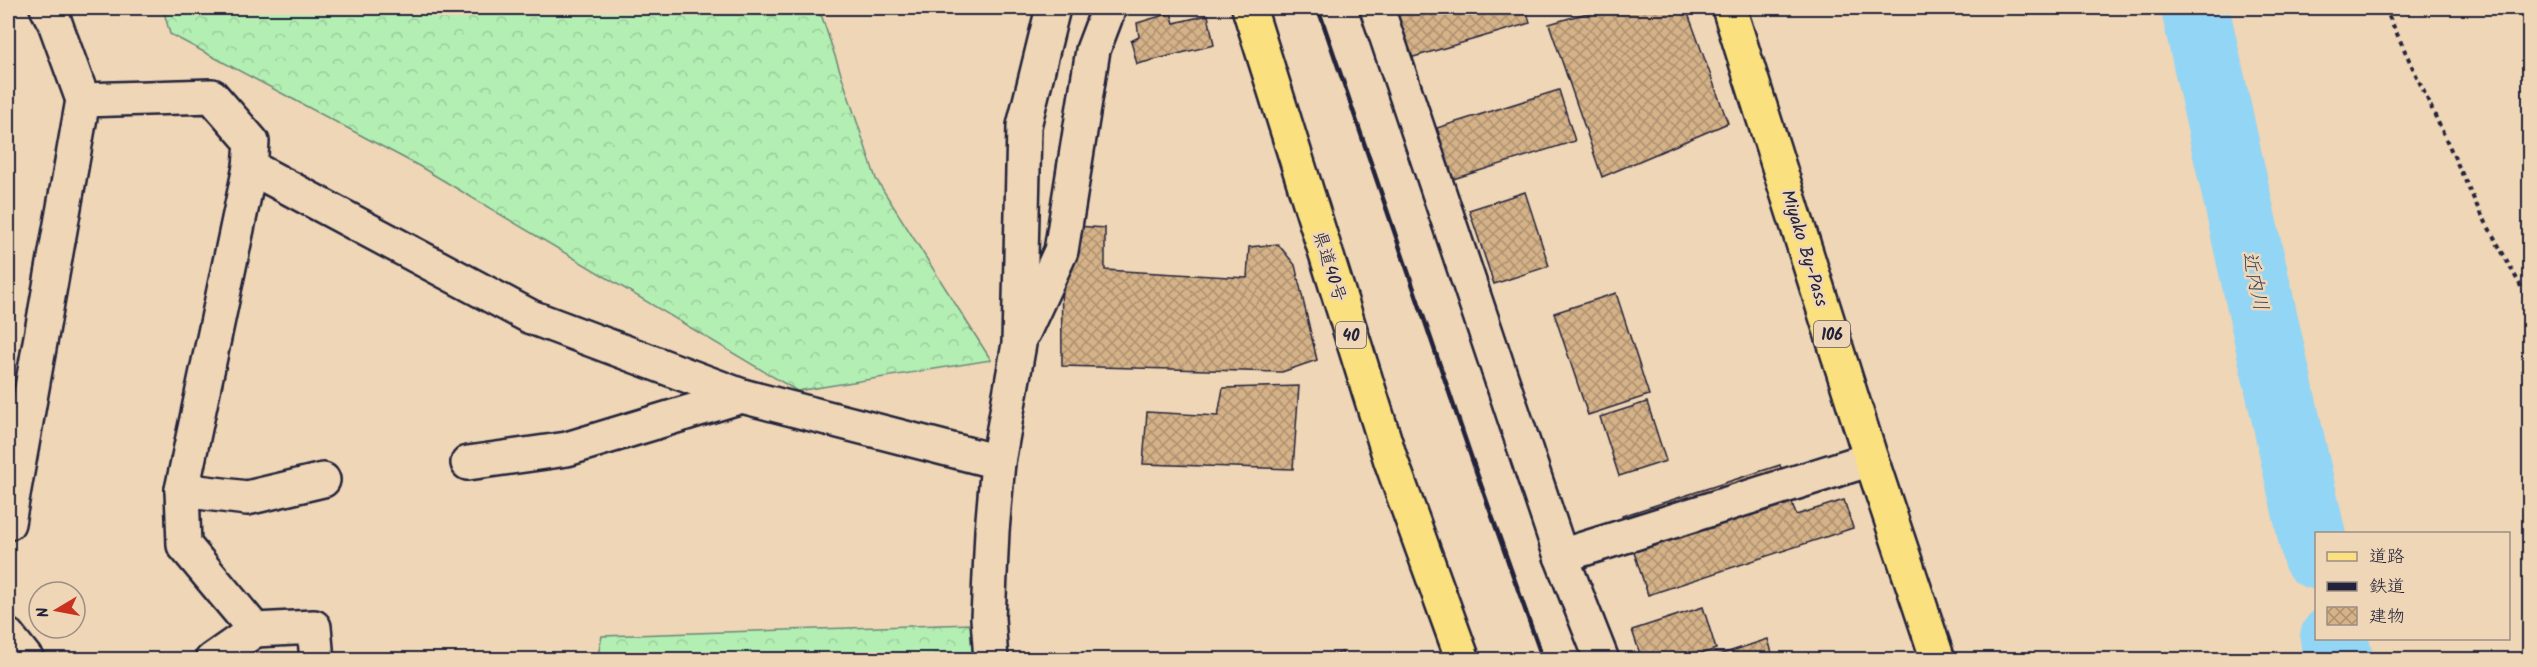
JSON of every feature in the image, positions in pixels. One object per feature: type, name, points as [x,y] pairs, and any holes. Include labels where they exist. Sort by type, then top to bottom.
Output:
[{"type":"main road","name":"県道40号","points":[[1249,8],[1391,461],[1463,660]]},
{"type":"main road","name":"Miyako By-Pass","points":[[1730,8],[1871,459],[1938,660]]},
{"type":"street","points":[[8,523],[83,100],[55,22],[47,8]]},
{"type":"street","points":[[991,660],[988,618],[992,531],[999,462],[1019,344],[1024,126],[1053,8]]},
{"type":"street","points":[[1019,344],[1061,251],[1093,50],[1109,8]]},
{"type":"street","points":[[1377,8],[1561,556],[1602,660]]},
{"type":"street","points":[[83,100],[212,96],[252,142],[250,167],[182,490],[184,545],[255,630]]},
{"type":"street","points":[[250,167],[531,317],[742,396],[999,462]]},
{"type":"street","points":[[468,463],[567,449],[742,396]]},
{"type":"street","points":[[1561,556],[1871,459]]},
{"type":"street","points":[[182,490],[248,498],[323,480]]},
{"type":"street","points":[[212,660],[255,630],[314,627],[316,660]]},
{"type":"street","points":[[8,636],[27,660]]},
{"type":"path","points":[[2385,8],[2478,208],[2529,303]]},
{"type":"green space","points":[[163,8],[810,8],[822,17],[876,179],[991,360],[797,391],[419,166],[170,34]]},
{"type":"green space","points":[[972,624],[984,659],[597,660],[602,636]]},
{"type":"building","points":[[1396,8],[1526,8],[1530,23],[1410,58]]},
{"type":"building","points":[[1604,8],[1686,8],[1728,123],[1602,177],[1549,24]]},
{"type":"building","points":[[1171,13],[1174,23],[1208,15],[1214,45],[1137,64],[1131,41],[1139,37],[1137,23]]},
{"type":"building","points":[[1559,90],[1575,141],[1453,179],[1437,128]]},
{"type":"building","points":[[1525,192],[1549,266],[1494,284],[1469,210]]},
{"type":"building","points":[[1061,225],[1105,228],[1105,270],[1247,278],[1249,247],[1278,244],[1295,265],[1317,360],[1282,372],[1062,366]]},
{"type":"building","points":[[1616,293],[1649,395],[1588,415],[1554,313]]},
{"type":"building","points":[[1299,386],[1293,469],[1143,464],[1147,412],[1218,416],[1223,388]]},
{"type":"building","points":[[1647,402],[1666,461],[1619,476],[1600,417]]},
{"type":"building","points":[[1780,465],[1796,515],[1844,500],[1853,528],[1648,595],[1622,516]]},
{"type":"building","points":[[1703,607],[1716,649],[1683,660],[1642,660],[1632,630]]},
{"type":"building","points":[[1768,639],[1774,660],[1721,660],[1719,655]]},
{"type":"building","points":[[1342,652],[1344,660],[1319,660]]},
{"type":"waterway","name":"近内川","points":[[2195,8],[2315,550]]},
{"type":"waterway","name":"近内川","points":[[2334,640],[2339,660]]},
{"type":"railway","points":[[1318,8],[1543,660]]}]
